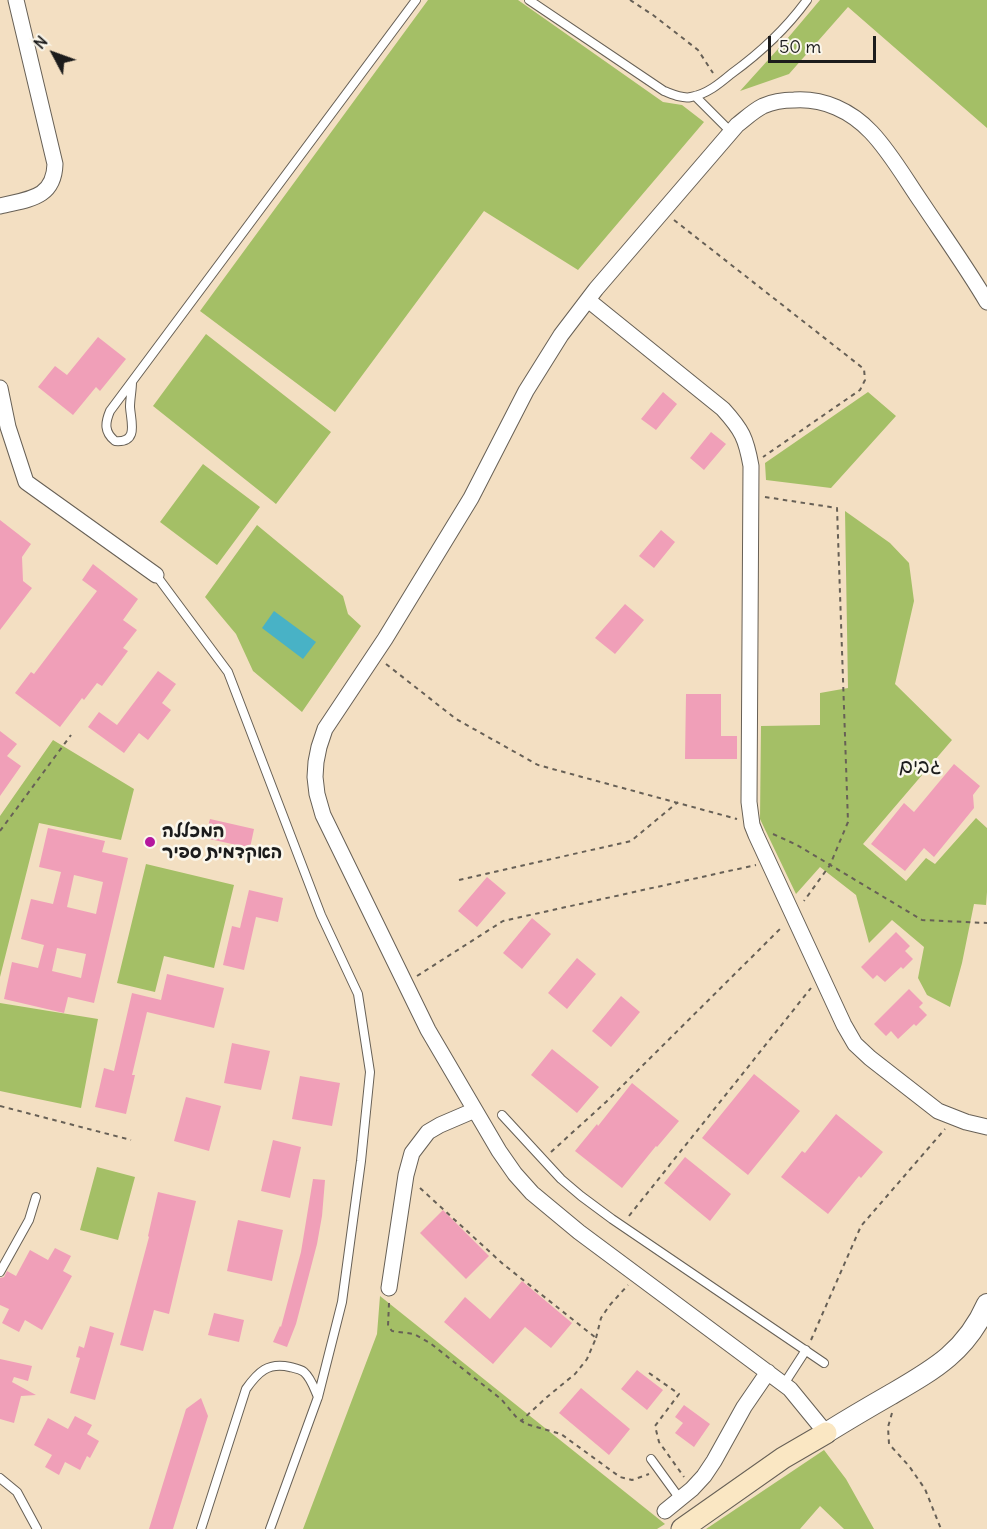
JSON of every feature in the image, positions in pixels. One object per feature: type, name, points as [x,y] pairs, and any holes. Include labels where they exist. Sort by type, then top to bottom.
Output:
[{"type":"main road","points":[[682,1529],[783,1458],[826,1432]]},
{"type":"street","points":[[0,206],[38,196],[49,188],[55,176],[55,164],[17,2]]},
{"type":"street","points":[[987,302],[882,145],[859,121],[845,111],[806,99],[783,100],[764,106],[751,114],[731,132],[561,335],[526,391],[471,498],[374,655],[325,729],[319,747],[315,777],[323,815],[428,1030],[515,1174],[532,1193],[579,1232],[784,1384],[826,1432],[929,1373],[958,1349],[976,1326],[987,1304]]},
{"type":"street","points":[[588,300],[723,409],[738,426],[748,446],[751,465],[749,802],[752,825],[844,1025],[855,1044],[870,1058],[938,1110],[966,1122],[987,1127]]},
{"type":"street","points":[[0,388],[8,426],[26,482],[156,575]]},
{"type":"street","points":[[389,1288],[406,1175],[412,1153],[428,1132],[475,1110]]},
{"type":"street","points":[[665,1511],[704,1476],[744,1407],[768,1372]]},
{"type":"lane","points":[[132,382],[130,408],[133,427],[126,440],[115,441],[105,427],[110,411],[416,0]]},
{"type":"lane","points":[[530,0],[664,91],[690,98],[710,90],[752,58],[784,28],[807,0]]},
{"type":"lane","points":[[695,96],[731,132]]},
{"type":"lane","points":[[156,575],[228,672],[321,915],[358,994],[370,1072],[361,1161],[342,1302],[318,1397],[270,1529]]},
{"type":"lane","points":[[502,1115],[561,1179],[581,1196],[824,1362]]},
{"type":"lane","points":[[0,1272],[29,1220],[36,1197]]},
{"type":"lane","points":[[784,1384],[806,1350]]},
{"type":"lane","points":[[201,1529],[246,1389],[256,1375],[270,1366],[302,1370],[310,1379],[318,1397]]},
{"type":"lane","points":[[651,1459],[680,1499]]},
{"type":"lane","points":[[0,1478],[17,1492],[37,1529]]},
{"type":"path","points":[[630,0],[698,50],[720,83]]},
{"type":"path","points":[[663,212],[864,369],[865,380],[860,390],[751,465]]},
{"type":"path","points":[[374,655],[456,719],[538,765],[731,816],[797,845],[922,920],[987,923]]},
{"type":"path","points":[[0,831],[71,735]]},
{"type":"path","points":[[459,880],[631,841],[678,802]]},
{"type":"path","points":[[405,984],[503,921],[768,862]]},
{"type":"path","points":[[622,1225],[821,975]]},
{"type":"path","points":[[0,1107],[131,1140]]},
{"type":"path","points":[[806,1350],[861,1226],[954,1117]]},
{"type":"path","points":[[406,1175],[503,1264],[596,1338]]},
{"type":"path","points":[[521,1421],[575,1374],[587,1359],[601,1318],[637,1276]]},
{"type":"path","points":[[389,1288],[388,1326],[392,1331],[414,1334],[430,1342],[501,1399],[521,1421],[561,1434],[620,1477],[632,1480],[658,1469]]},
{"type":"path","points":[[650,1373],[679,1394],[655,1426],[659,1442],[692,1489]]},
{"type":"path","points":[[899,1390],[888,1427],[889,1444],[909,1466],[925,1489],[941,1529]]},
{"type":"green space","points":[[428,0],[518,0],[663,102],[682,105],[704,122],[578,270],[484,211],[335,412],[200,311]]},
{"type":"green space","points":[[820,0],[987,0],[987,128],[848,7],[789,74],[740,91]]},
{"type":"green space","points":[[206,334],[331,432],[276,504],[153,406]]},
{"type":"green space","points":[[868,392],[896,416],[831,488],[766,480],[765,463]]},
{"type":"green space","points":[[203,464],[260,507],[217,565],[160,522]]},
{"type":"green space","points":[[845,511],[890,543],[909,563],[914,601],[895,684],[952,740],[863,844],[906,881],[926,858],[935,864],[976,818],[987,828],[986,905],[974,904],[950,1007],[927,995],[918,978],[924,947],[892,920],[869,943],[856,895],[820,867],[796,894],[760,819],[761,726],[820,725],[820,693],[848,688]]},
{"type":"green space","points":[[257,525],[343,596],[348,614],[361,626],[302,712],[253,671],[236,634],[205,597]]},
{"type":"green space","points":[[53,740],[134,789],[121,840],[39,823],[0,977],[0,816]]},
{"type":"green space","points":[[146,864],[234,885],[214,968],[164,956],[155,992],[117,983]]},
{"type":"green space","points":[[0,1003],[98,1019],[81,1108],[0,1091]]},
{"type":"green space","points":[[97,1167],[135,1177],[118,1240],[80,1230]]},
{"type":"green space","points":[[380,1296],[665,1524],[657,1529],[303,1529],[377,1334]]},
{"type":"green space","points":[[824,1450],[846,1479],[874,1529],[844,1529],[820,1506],[800,1529],[706,1529]]},
{"type":"water","points":[[274,611],[316,642],[303,659],[262,628]]},
{"type":"building","points":[[98,337],[126,359],[100,391],[96,387],[73,415],[38,387],[55,366],[67,375]]},
{"type":"building","points":[[663,392],[677,404],[656,430],[641,419]]},
{"type":"building","points":[[711,432],[726,444],[704,470],[690,458]]},
{"type":"building","points":[[0,520],[31,544],[22,557],[23,581],[32,588],[0,630]]},
{"type":"building","points":[[661,530],[675,542],[654,568],[639,556]]},
{"type":"building","points":[[93,564],[138,599],[123,620],[137,630],[123,648],[128,651],[102,686],[97,683],[84,700],[82,698],[60,727],[15,693],[31,672],[34,674],[97,591],[82,580]]},
{"type":"building","points":[[625,604],[644,620],[615,654],[595,638]]},
{"type":"building","points":[[158,671],[176,684],[162,703],[171,710],[148,740],[139,733],[124,753],[88,727],[99,712],[117,725]]},
{"type":"building","points":[[686,694],[721,694],[721,736],[737,736],[737,759],[685,759]]},
{"type":"building","points":[[0,731],[17,744],[7,756],[21,766],[0,796]]},
{"type":"building","points":[[954,764],[980,786],[973,795],[974,808],[934,857],[924,848],[905,871],[871,844],[904,803],[914,812]]},
{"type":"building","points":[[210,819],[254,829],[250,848],[205,838]]},
{"type":"building","points":[[48,828],[105,841],[102,852],[128,858],[94,1003],[68,997],[64,1013],[4,999],[12,962],[38,968],[44,945],[21,939],[31,899],[53,904],[61,872],[39,867]],"holes":[[[74,875],[103,882],[96,914],[67,907]],[[57,948],[86,954],[81,978],[52,971]]]},
{"type":"building","points":[[487,877],[506,893],[477,927],[458,911]]},
{"type":"building","points":[[249,890],[283,898],[278,922],[256,917],[244,970],[223,965],[232,926],[240,928]]},
{"type":"building","points":[[532,918],[551,934],[522,969],[503,953]]},
{"type":"building","points":[[896,932],[910,946],[905,951],[913,959],[885,982],[877,975],[873,979],[861,967]]},
{"type":"building","points":[[577,958],[596,974],[567,1009],[548,993]]},
{"type":"building","points":[[167,974],[224,988],[214,1028],[147,1012],[132,1075],[135,1075],[126,1114],[95,1107],[104,1068],[114,1071],[132,993],[161,1000]]},
{"type":"building","points":[[909,989],[923,1003],[919,1007],[927,1015],[898,1039],[891,1031],[886,1036],[874,1024]]},
{"type":"building","points":[[621,996],[640,1012],[611,1047],[592,1031]]},
{"type":"building","points":[[232,1043],[270,1051],[261,1090],[224,1083]]},
{"type":"building","points":[[552,1049],[599,1087],[577,1113],[531,1075]]},
{"type":"building","points":[[754,1074],[800,1111],[748,1175],[702,1138]]},
{"type":"building","points":[[300,1076],[340,1083],[332,1126],[292,1119]]},
{"type":"building","points":[[632,1083],[679,1121],[622,1188],[575,1151]]},
{"type":"building","points":[[186,1097],[221,1106],[209,1151],[174,1141]]},
{"type":"building","points":[[836,1114],[883,1152],[861,1178],[859,1176],[828,1214],[781,1177],[802,1151],[805,1153]]},
{"type":"building","points":[[273,1140],[301,1147],[290,1198],[261,1191]]},
{"type":"building","points":[[685,1157],[731,1194],[710,1221],[664,1183]]},
{"type":"building","points":[[313,1179],[325,1180],[322,1216],[296,1324],[287,1347],[273,1342],[281,1327],[301,1252]]},
{"type":"building","points":[[158,1192],[196,1201],[169,1314],[154,1310],[143,1351],[120,1345],[149,1237]]},
{"type":"building","points":[[443,1210],[489,1256],[466,1279],[420,1233]]},
{"type":"building","points":[[238,1220],[283,1230],[272,1281],[227,1271]]},
{"type":"building","points":[[55,1248],[71,1256],[63,1271],[72,1276],[42,1330],[25,1320],[19,1332],[2,1323],[9,1309],[0,1305],[0,1278],[4,1277],[7,1271],[16,1276],[30,1250],[48,1260]]},
{"type":"building","points":[[522,1281],[572,1323],[551,1348],[525,1327],[493,1364],[444,1322],[465,1297],[490,1319]]},
{"type":"building","points":[[214,1313],[244,1320],[239,1342],[208,1335]]},
{"type":"building","points":[[90,1326],[114,1333],[95,1400],[70,1393],[80,1358],[76,1357],[79,1346],[84,1348]]},
{"type":"building","points":[[0,1359],[32,1366],[28,1381],[14,1377],[12,1382],[36,1395],[21,1396],[14,1423],[0,1419]]},
{"type":"building","points":[[637,1370],[663,1390],[647,1410],[621,1389]]},
{"type":"building","points":[[581,1388],[630,1429],[609,1455],[559,1413]]},
{"type":"building","points":[[201,1398],[208,1416],[173,1529],[149,1529],[186,1409]]},
{"type":"building","points":[[684,1405],[710,1424],[694,1447],[675,1433],[683,1423],[675,1417]]},
{"type":"building","points":[[75,1416],[92,1425],[87,1434],[99,1441],[90,1458],[87,1456],[80,1470],[65,1462],[59,1475],[45,1467],[52,1455],[34,1445],[48,1418],[68,1429]]},
{"type":"place","name":"המכללה האקדמית ספיר","points":[[150,842]]},
{"type":"district","name":"גבים","points":[[920,767]]}]
